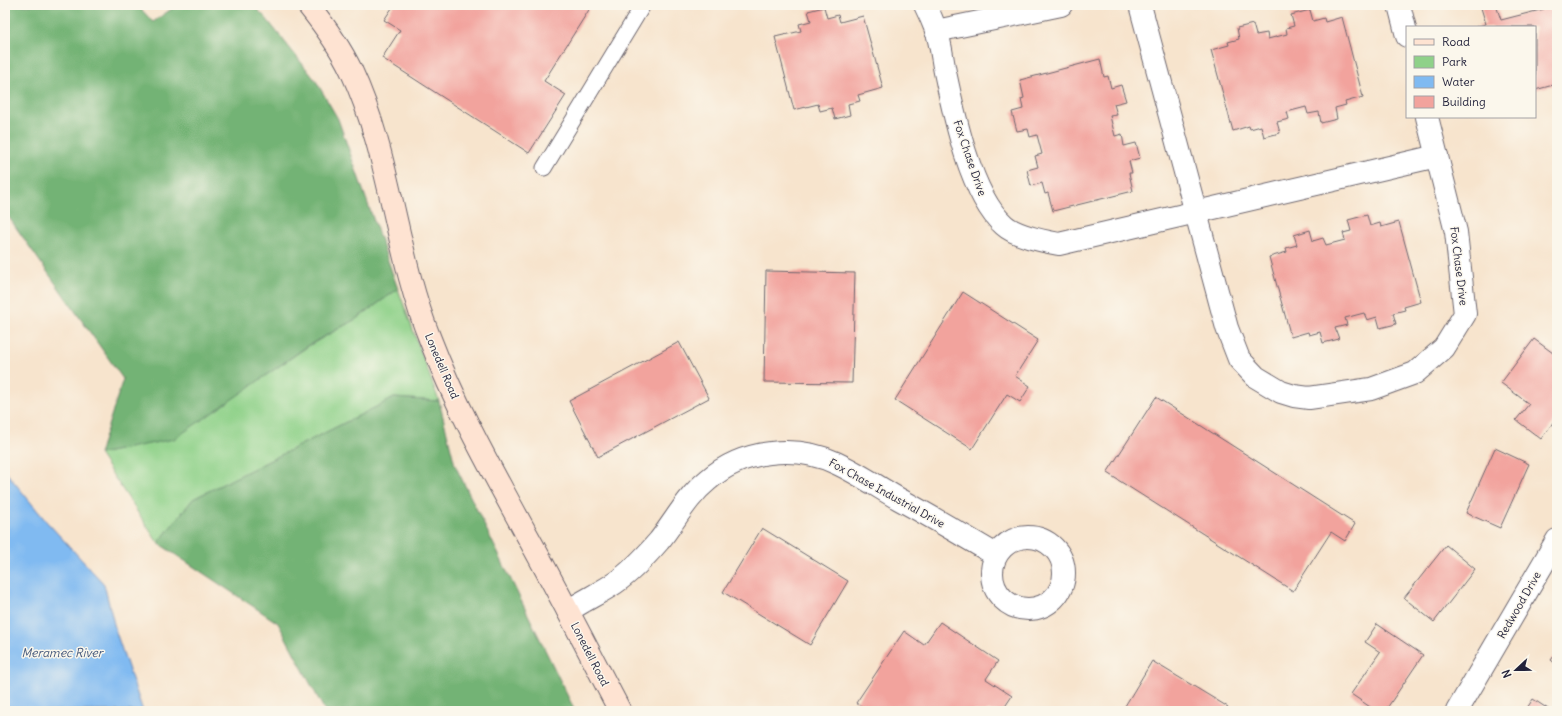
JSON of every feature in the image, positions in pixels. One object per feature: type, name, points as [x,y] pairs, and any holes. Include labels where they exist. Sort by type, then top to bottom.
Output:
[{"type":"street","name":"Lonedell Road","points":[[308,5],[343,54],[368,110],[378,144],[415,296],[440,364],[504,493],[568,610],[620,711]]},
{"type":"street","name":"Fox Chase Drive","points":[[926,5],[936,31],[964,145],[979,189],[990,210],[1006,227],[1030,238],[1058,244],[1437,156]]},
{"type":"street","points":[[936,31],[1061,5]]},
{"type":"street","name":"Fox Chase Drive","points":[[1140,5],[1227,328],[1239,359],[1256,377],[1281,392],[1309,398],[1371,389],[1415,373],[1444,348],[1465,314],[1456,232],[1428,118]]},
{"type":"street","points":[[1399,5],[1406,32]]},
{"type":"street","name":"Fox Chase Industrial Drive","points":[[568,610],[615,582],[636,565],[659,541],[690,499],[708,480],[730,465],[755,455],[782,452],[808,454],[836,462],[958,531],[996,555]]},
{"type":"street","name":"Redwood Drive","points":[[1457,711],[1557,540]]},
{"type":"lane","points":[[544,168],[642,5]]},
{"type":"green space","points":[[5,5],[137,5],[153,22],[177,5],[253,5],[265,17],[316,81],[338,119],[398,289],[356,319],[309,345],[174,439],[99,454],[123,379],[5,212]]},
{"type":"green space","points":[[398,289],[439,401],[394,398],[193,499],[158,543],[99,454],[174,438],[310,345],[356,319]]},
{"type":"green space","points":[[394,398],[439,401],[455,465],[575,711],[325,711],[278,623],[158,543],[193,499]]},
{"type":"water","name":"Meramec River","points":[[5,471],[46,521],[104,584],[116,632],[143,711],[5,711]]},
{"type":"building","points":[[394,5],[592,5],[544,81],[566,95],[529,153],[382,58],[400,30],[384,20]]},
{"type":"building","points":[[1496,5],[1501,20],[1544,9],[1543,5],[1557,5],[1557,84],[1536,90],[1536,26],[1479,26],[1486,24],[1481,8]]},
{"type":"building","points":[[824,7],[827,18],[838,15],[840,22],[863,16],[883,88],[858,95],[860,101],[848,104],[850,115],[835,119],[832,108],[820,111],[818,104],[794,110],[775,37],[801,31],[799,24],[811,21],[808,11]]},
{"type":"building","points":[[1310,10],[1313,21],[1324,18],[1325,22],[1342,17],[1363,97],[1345,102],[1346,105],[1335,108],[1337,119],[1321,123],[1319,112],[1308,114],[1306,107],[1287,112],[1289,119],[1277,122],[1280,133],[1264,137],[1261,126],[1250,129],[1249,126],[1233,131],[1211,50],[1229,45],[1228,42],[1239,39],[1237,28],[1253,24],[1256,35],[1267,33],[1268,39],[1287,34],[1286,28],[1294,26],[1291,15]]},
{"type":"building","points":[[1100,59],[1104,77],[1108,76],[1111,88],[1121,85],[1126,101],[1114,104],[1117,115],[1110,116],[1115,136],[1122,134],[1124,146],[1136,143],[1140,158],[1129,161],[1132,173],[1129,173],[1133,191],[1053,211],[1048,193],[1045,194],[1042,183],[1031,186],[1027,170],[1038,167],[1035,156],[1042,154],[1037,135],[1030,137],[1028,129],[1017,131],[1012,112],[1023,109],[1021,99],[1024,98],[1020,80]]},
{"type":"building","points":[[1367,215],[1370,226],[1380,223],[1381,227],[1399,222],[1421,302],[1404,307],[1405,310],[1393,313],[1396,324],[1380,328],[1377,317],[1367,320],[1364,313],[1345,318],[1347,325],[1335,328],[1339,339],[1323,343],[1320,332],[1309,335],[1308,332],[1291,337],[1269,257],[1287,252],[1286,248],[1297,245],[1294,235],[1310,230],[1313,241],[1323,238],[1326,245],[1345,240],[1343,233],[1351,231],[1348,220]]},
{"type":"building","points":[[766,271],[855,273],[852,383],[764,382]]},
{"type":"building","points":[[963,292],[1038,340],[1015,376],[1030,386],[1020,402],[1007,394],[972,449],[895,400]]},
{"type":"building","points":[[1534,339],[1557,356],[1557,417],[1541,439],[1516,420],[1529,404],[1501,383]]},
{"type":"building","points":[[679,342],[709,398],[598,457],[569,401]]},
{"type":"building","points":[[1156,397],[1355,524],[1345,541],[1331,532],[1293,591],[1107,473]]},
{"type":"building","points":[[1495,448],[1529,464],[1500,528],[1466,513]]},
{"type":"building","points":[[762,528],[848,581],[810,645],[723,592]]},
{"type":"building","points":[[1446,545],[1475,569],[1434,622],[1404,598]]},
{"type":"building","points":[[940,622],[998,661],[986,679],[1012,696],[1002,711],[868,711],[856,703],[904,631],[924,645]]},
{"type":"building","points":[[1377,624],[1423,655],[1385,711],[1376,711],[1351,694],[1380,652],[1365,642]]},
{"type":"building","points":[[1557,652],[1557,665],[1551,660]]},
{"type":"building","points":[[1152,661],[1228,707],[1226,711],[1122,711]]},
{"type":"building","points":[[1533,699],[1551,711],[1525,711]]}]
